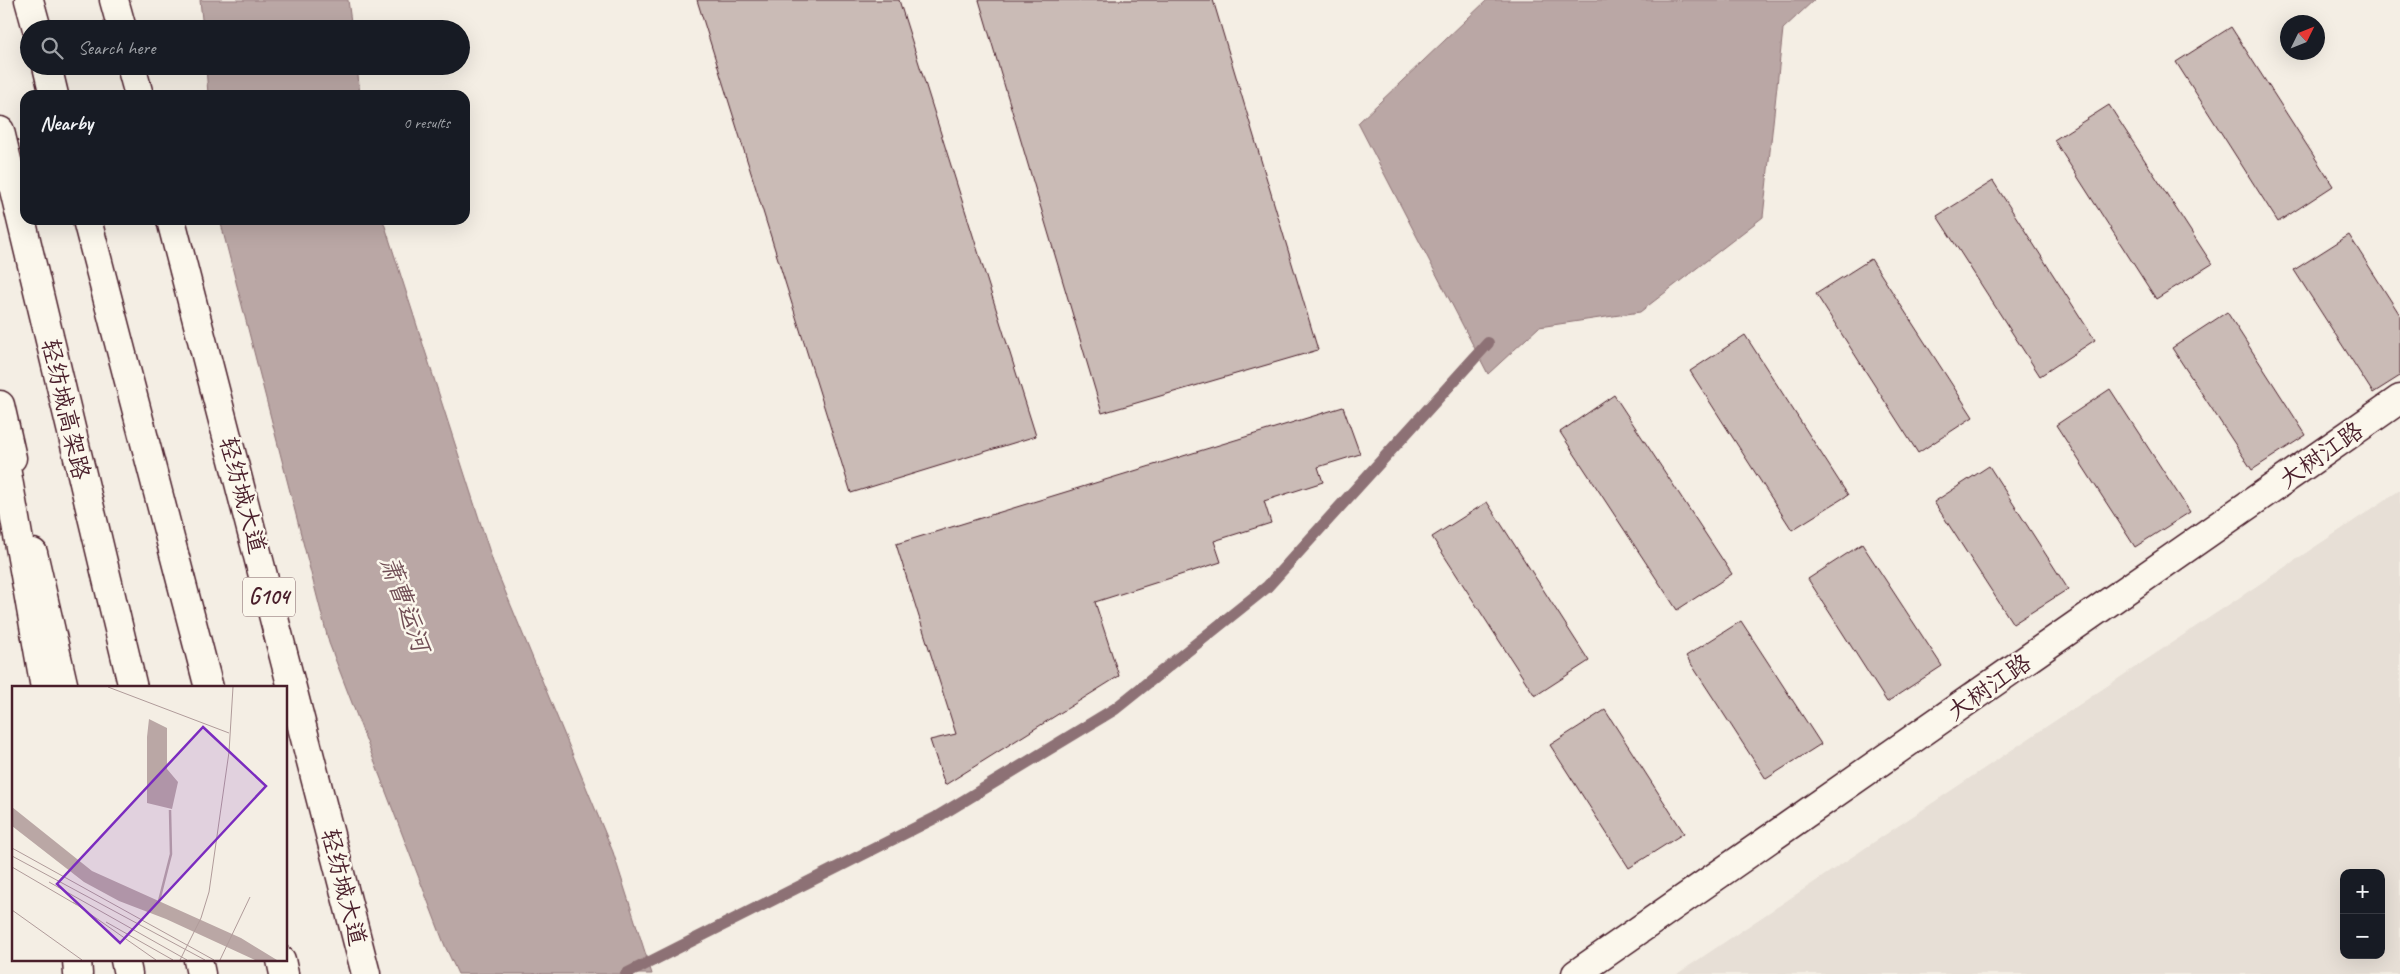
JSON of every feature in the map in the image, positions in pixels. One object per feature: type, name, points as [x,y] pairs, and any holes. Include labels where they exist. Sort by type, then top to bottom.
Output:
[{"type":"main road","points":[[29,0],[35,20]]},
{"type":"main road","points":[[114,0],[120,20]]},
{"type":"main road","points":[[49,75],[53,90]]},
{"type":"main road","points":[[133,75],[138,90]]},
{"type":"main road","name":"轻纺城高架路","points":[[0,131],[20,215]]},
{"type":"main road","name":"轻纺城高架路","points":[[22,225],[133,686]]},
{"type":"main road","points":[[88,225],[209,686]]},
{"type":"main road","name":"轻纺城大道","points":[[172,225],[366,974]]},
{"type":"main road","name":"大树江路","points":[[1576,974],[2400,398]]},
{"type":"main road","points":[[0,405],[64,686]]},
{"type":"main road","points":[[0,434],[46,686]]},
{"type":"main road","points":[[0,467],[34,686]]},
{"type":"shaded area","points":[[2400,490],[2400,974],[1677,974]]},
{"type":"water","points":[[200,0],[348,0],[351,20],[202,20]]},
{"type":"water","points":[[1487,0],[1814,0],[1783,29],[1763,217],[1640,312],[1539,327],[1488,374],[1358,123]]},
{"type":"water","points":[[207,75],[358,75],[359,90],[208,90]]},
{"type":"water","name":"萧曹运河","points":[[221,225],[385,225],[493,562],[613,852],[652,974],[458,974],[445,946],[329,643]]},
{"type":"building","points":[[697,0],[899,0],[1036,436],[851,493]]},
{"type":"building","points":[[979,0],[1213,0],[1318,350],[1102,413]]},
{"type":"building","points":[[2231,27],[2333,186],[2278,222],[2176,62]]},
{"type":"building","points":[[2109,105],[2212,264],[2156,299],[2054,140]]},
{"type":"building","points":[[1993,181],[2095,340],[2040,376],[1937,216]]},
{"type":"building","points":[[2349,235],[2400,315],[2400,376],[2373,393],[2294,270]]},
{"type":"building","points":[[1871,259],[1973,417],[1918,453],[1816,294]]},
{"type":"building","points":[[2227,312],[2306,435],[2252,470],[2172,348]]},
{"type":"building","points":[[1745,335],[1848,495],[1792,530],[1690,371]]},
{"type":"building","points":[[2110,389],[2190,512],[2135,547],[2056,425]]},
{"type":"building","points":[[1614,395],[1732,574],[1677,610],[1560,432]]},
{"type":"building","points":[[1343,407],[1360,454],[1318,467],[1323,482],[1264,501],[1271,523],[1214,541],[1221,562],[1095,602],[1119,676],[945,785],[930,740],[956,734],[896,544]]},
{"type":"building","points":[[1989,466],[2068,589],[2013,624],[1934,502]]},
{"type":"building","points":[[1487,502],[1589,661],[1535,696],[1432,537]]},
{"type":"building","points":[[1862,544],[1942,666],[1887,702],[1808,579]]},
{"type":"building","points":[[1741,621],[1821,744],[1766,779],[1686,656]]},
{"type":"building","points":[[1605,710],[1684,833],[1629,868],[1550,745]]},
{"type":"waterway","points":[[626,974],[937,817],[1115,709],[1267,587],[1488,343]]}]
